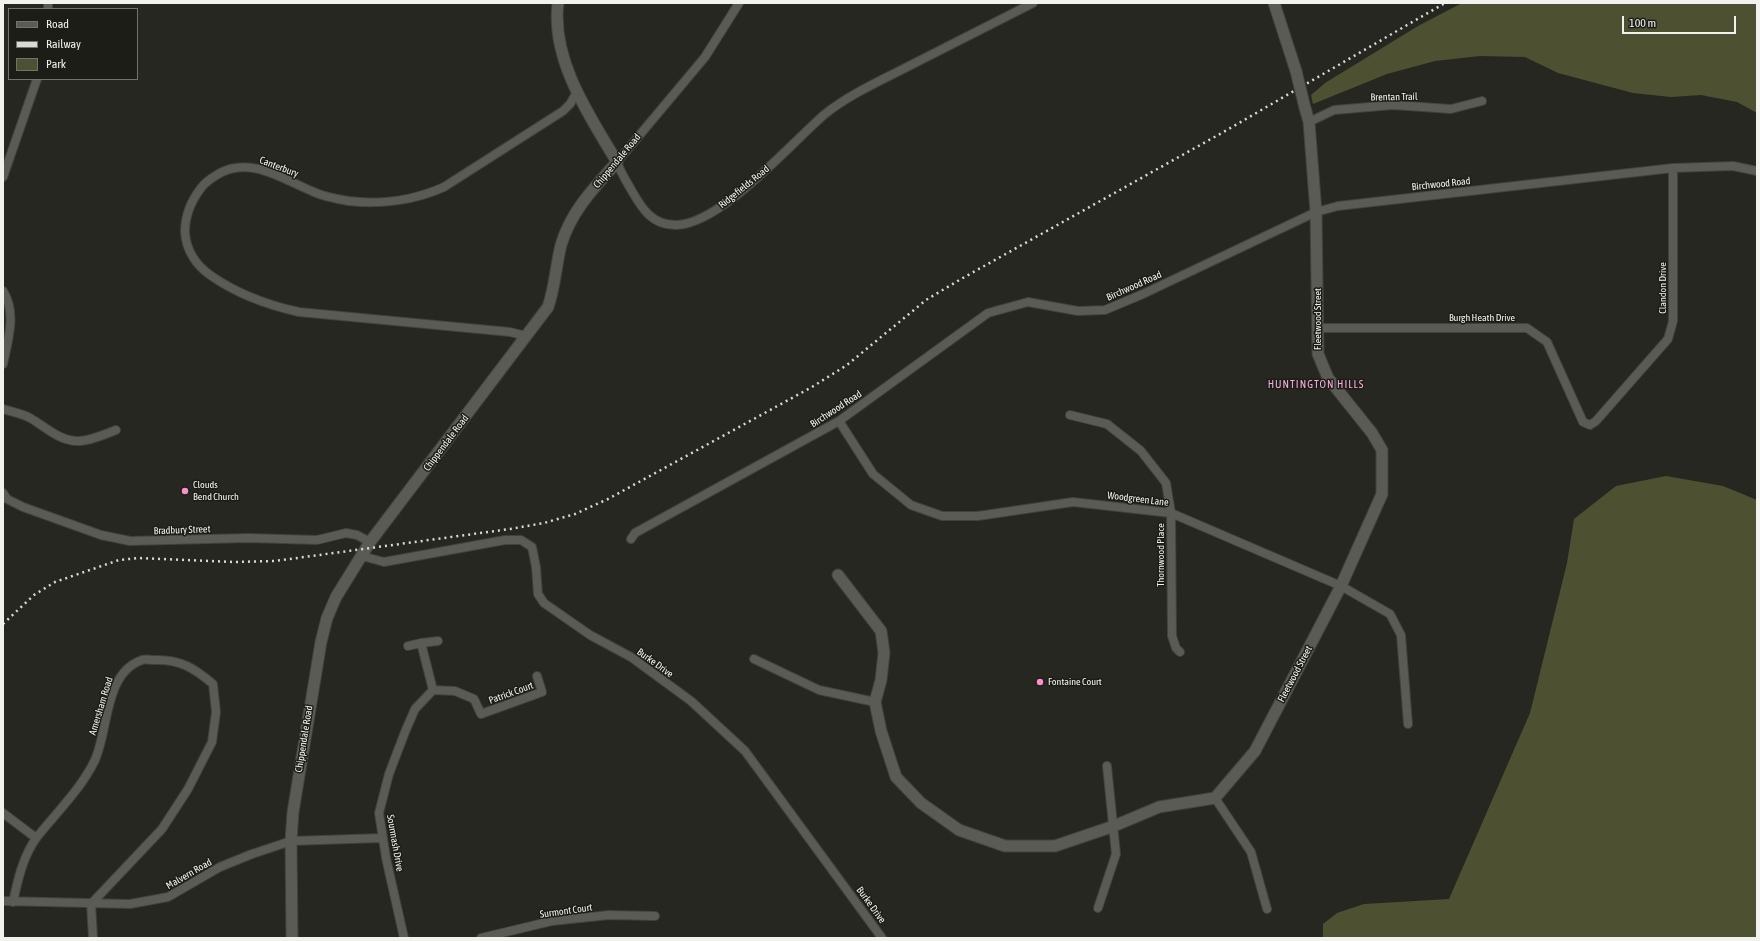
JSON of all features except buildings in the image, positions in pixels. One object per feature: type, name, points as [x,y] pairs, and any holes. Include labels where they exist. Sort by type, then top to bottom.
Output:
[{"type":"street","name":"Ridgefields Road","points":[[558,3],[558,37],[577,92],[616,162],[621,175],[646,214],[655,220],[667,224],[691,222],[704,217],[737,194],[840,103],[1033,3]]},
{"type":"street","name":"Chippendale Road","points":[[292,938],[291,842],[293,812],[321,642],[327,618],[336,597],[349,573],[362,556],[370,542],[548,307],[561,246],[570,221],[577,209],[705,57],[739,3]]},
{"type":"street","name":"Fleetwood Street","points":[[1215,798],[1254,751],[1341,586],[1382,494],[1382,450],[1372,433],[1328,378],[1318,354],[1316,212],[1308,122],[1296,71],[1274,3]]},
{"type":"street","points":[[3,178],[37,80]]},
{"type":"street","name":"Canterbury","points":[[526,336],[510,332],[299,312],[276,307],[234,290],[205,271],[195,261],[186,238],[186,216],[190,204],[204,184],[214,177],[235,167],[248,166],[267,171],[316,193],[349,201],[401,200],[431,193],[444,187],[563,111],[570,104],[577,92]]},
{"type":"street","name":"Brentan Trail","points":[[1308,122],[1334,110],[1393,105],[1451,109],[1482,102]]},
{"type":"street","points":[[1673,168],[1733,166],[1757,170]]},
{"type":"street","name":"Birchwood Road","points":[[631,539],[635,533],[839,422],[988,313],[1028,302],[1078,312],[1105,310],[1144,294],[1316,212],[1338,206],[1673,168]]},
{"type":"street","name":"Clandon Drive","points":[[1590,425],[1596,421],[1668,339],[1672,327],[1673,168]]},
{"type":"street","points":[[3,291],[8,302],[10,329],[3,364]]},
{"type":"street","name":"Burgh Heath Drive","points":[[1318,328],[1527,328],[1547,342],[1584,422],[1590,425]]},
{"type":"street","points":[[3,409],[22,414],[56,435],[67,439],[79,441],[94,438],[116,430]]},
{"type":"street","name":"Thornwood Place","points":[[1070,415],[1107,424],[1140,451],[1166,483],[1171,513],[1172,636],[1176,648],[1180,652]]},
{"type":"street","name":"Woodgreen Lane","points":[[839,422],[873,474],[911,505],[942,516],[978,516],[1073,502],[1171,513],[1341,586],[1390,614],[1401,635],[1408,724]]},
{"type":"street","name":"Bradbury Street","points":[[3,493],[7,499],[24,507],[101,536],[130,541],[248,538],[317,540],[346,533],[357,535],[370,542]]},
{"type":"street","name":"Burke Drive","points":[[362,556],[384,562],[505,540],[521,540],[532,548],[536,567],[538,594],[544,603],[590,635],[631,657],[691,701],[745,751],[882,938]]},
{"type":"street","points":[[838,575],[881,631],[884,653],[881,680],[876,702],[881,731],[896,777],[921,803],[959,830],[1005,846],[1055,846],[1114,826],[1159,807],[1215,798],[1251,852],[1261,883],[1267,909]]},
{"type":"street","points":[[408,646],[438,641]]},
{"type":"street","points":[[421,643],[433,690]]},
{"type":"street","name":"Amersham Road","points":[[13,902],[21,866],[36,838],[66,805],[95,759],[110,703],[121,674],[142,660],[170,659],[195,669],[213,684],[216,712],[212,742],[188,789],[162,829],[91,904]]},
{"type":"street","points":[[754,659],[819,690],[876,702]]},
{"type":"street","name":"Patrick Court","points":[[433,690],[455,691],[474,699],[481,714],[542,692],[537,676]]},
{"type":"street","name":"Sourmash Drive","points":[[404,938],[382,838],[379,813],[389,774],[415,709],[433,690]]},
{"type":"street","points":[[1098,908],[1116,854],[1106,766]]},
{"type":"street","points":[[3,813],[36,838]]},
{"type":"street","name":"Malvern Road","points":[[3,901],[130,904],[168,897],[220,867],[252,854],[291,842],[382,838]]},
{"type":"street","points":[[91,904],[93,938]]},
{"type":"street","name":"Surmont Court","points":[[481,938],[552,921],[609,915],[655,916]]},
{"type":"green space","points":[[1462,3],[1757,3],[1757,113],[1737,102],[1701,95],[1671,97],[1633,93],[1558,73],[1525,57],[1480,56],[1435,61],[1387,74],[1313,104],[1311,95],[1325,83],[1418,26]]},
{"type":"green space","points":[[1666,476],[1723,486],[1757,500],[1757,938],[1323,938],[1323,924],[1337,913],[1364,904],[1449,899],[1530,713],[1567,563],[1574,519],[1616,486]]},
{"type":"railway","points":[[3,624],[34,595],[55,582],[119,560],[139,558],[233,562],[275,561],[510,529],[544,523],[575,514],[608,499],[812,387],[847,365],[926,300],[1227,130],[1445,3]]},
{"type":"place","name":"Clouds Bend Church","points":[[185,491]]},
{"type":"place","name":"Fontaine Court","points":[[1040,682]]},
{"type":"district","name":"HUNTINGTON HILLS","points":[[1316,385]]}]
